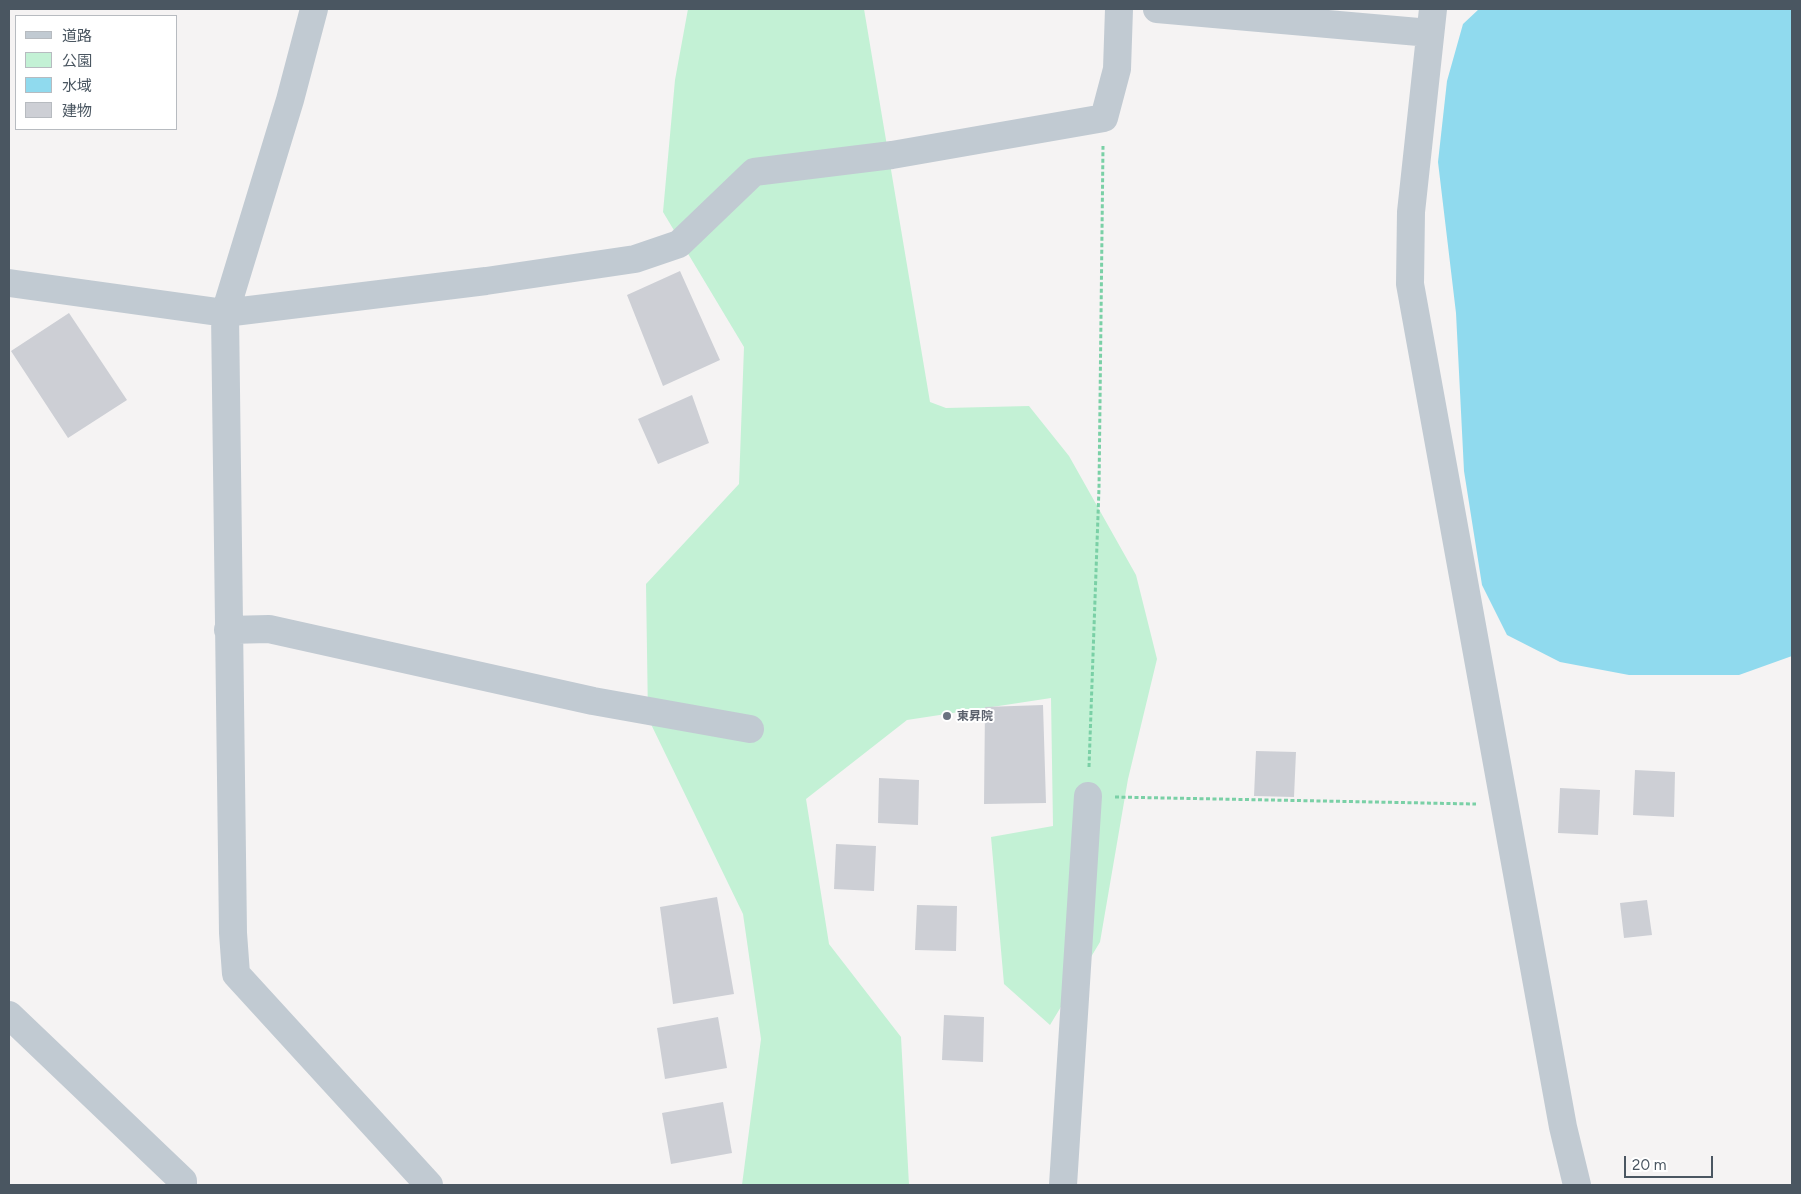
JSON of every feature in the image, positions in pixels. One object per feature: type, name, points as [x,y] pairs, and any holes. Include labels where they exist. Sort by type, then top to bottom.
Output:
[{"type":"street","points":[[314,9],[290,100],[225,313],[228,630],[233,923],[236,974],[429,1185]]},
{"type":"street","points":[[9,283],[225,313],[486,281],[635,259],[679,244],[754,172],[892,155],[1104,118],[1117,69],[1119,9]]},
{"type":"street","points":[[1157,9],[1431,21],[1411,212],[1410,284],[1562,1118],[1577,1185]]},
{"type":"street","points":[[228,630],[269,629],[593,700],[750,729]]},
{"type":"street","points":[[1063,1185],[1088,796]]},
{"type":"street","points":[[9,1015],[183,1181],[183,1185]]},
{"type":"path","points":[[1104,118],[1099,488],[1088,796],[1504,805]]},
{"type":"green space","points":[[688,9],[864,9],[930,402],[946,408],[1029,406],[1069,456],[1136,575],[1157,659],[1128,779],[1100,942],[1050,1025],[1004,984],[991,837],[1053,826],[1051,698],[907,720],[806,799],[829,944],[901,1037],[909,1185],[742,1185],[761,1039],[743,914],[648,718],[646,584],[739,484],[744,347],[663,212],[675,80]]},
{"type":"water","points":[[1479,9],[1792,9],[1792,656],[1739,675],[1629,675],[1560,662],[1507,635],[1482,585],[1464,471],[1456,313],[1438,162],[1447,81],[1463,24]]},
{"type":"building","points":[[680,271],[720,360],[663,386],[627,295]]},
{"type":"building","points":[[69,313],[127,400],[68,438],[11,351]]},
{"type":"building","points":[[692,395],[709,443],[658,464],[638,419]]},
{"type":"building","points":[[1043,705],[1046,803],[984,804],[985,707]]},
{"type":"building","points":[[1256,751],[1296,752],[1294,797],[1254,796]]},
{"type":"building","points":[[1635,770],[1675,772],[1674,817],[1633,815]]},
{"type":"building","points":[[879,778],[919,780],[918,825],[878,823]]},
{"type":"building","points":[[1560,788],[1600,790],[1598,835],[1558,833]]},
{"type":"building","points":[[836,844],[876,846],[874,891],[834,889]]},
{"type":"building","points":[[717,897],[734,994],[673,1004],[660,907]]},
{"type":"building","points":[[1647,900],[1652,935],[1624,938],[1620,903]]},
{"type":"building","points":[[917,905],[957,906],[956,951],[915,950]]},
{"type":"building","points":[[944,1015],[984,1017],[983,1062],[942,1060]]},
{"type":"building","points":[[718,1017],[727,1068],[665,1079],[657,1028]]},
{"type":"building","points":[[723,1102],[732,1153],[671,1164],[662,1113]]},
{"type":"place","name":"東昇院","points":[[947,716]]}]
